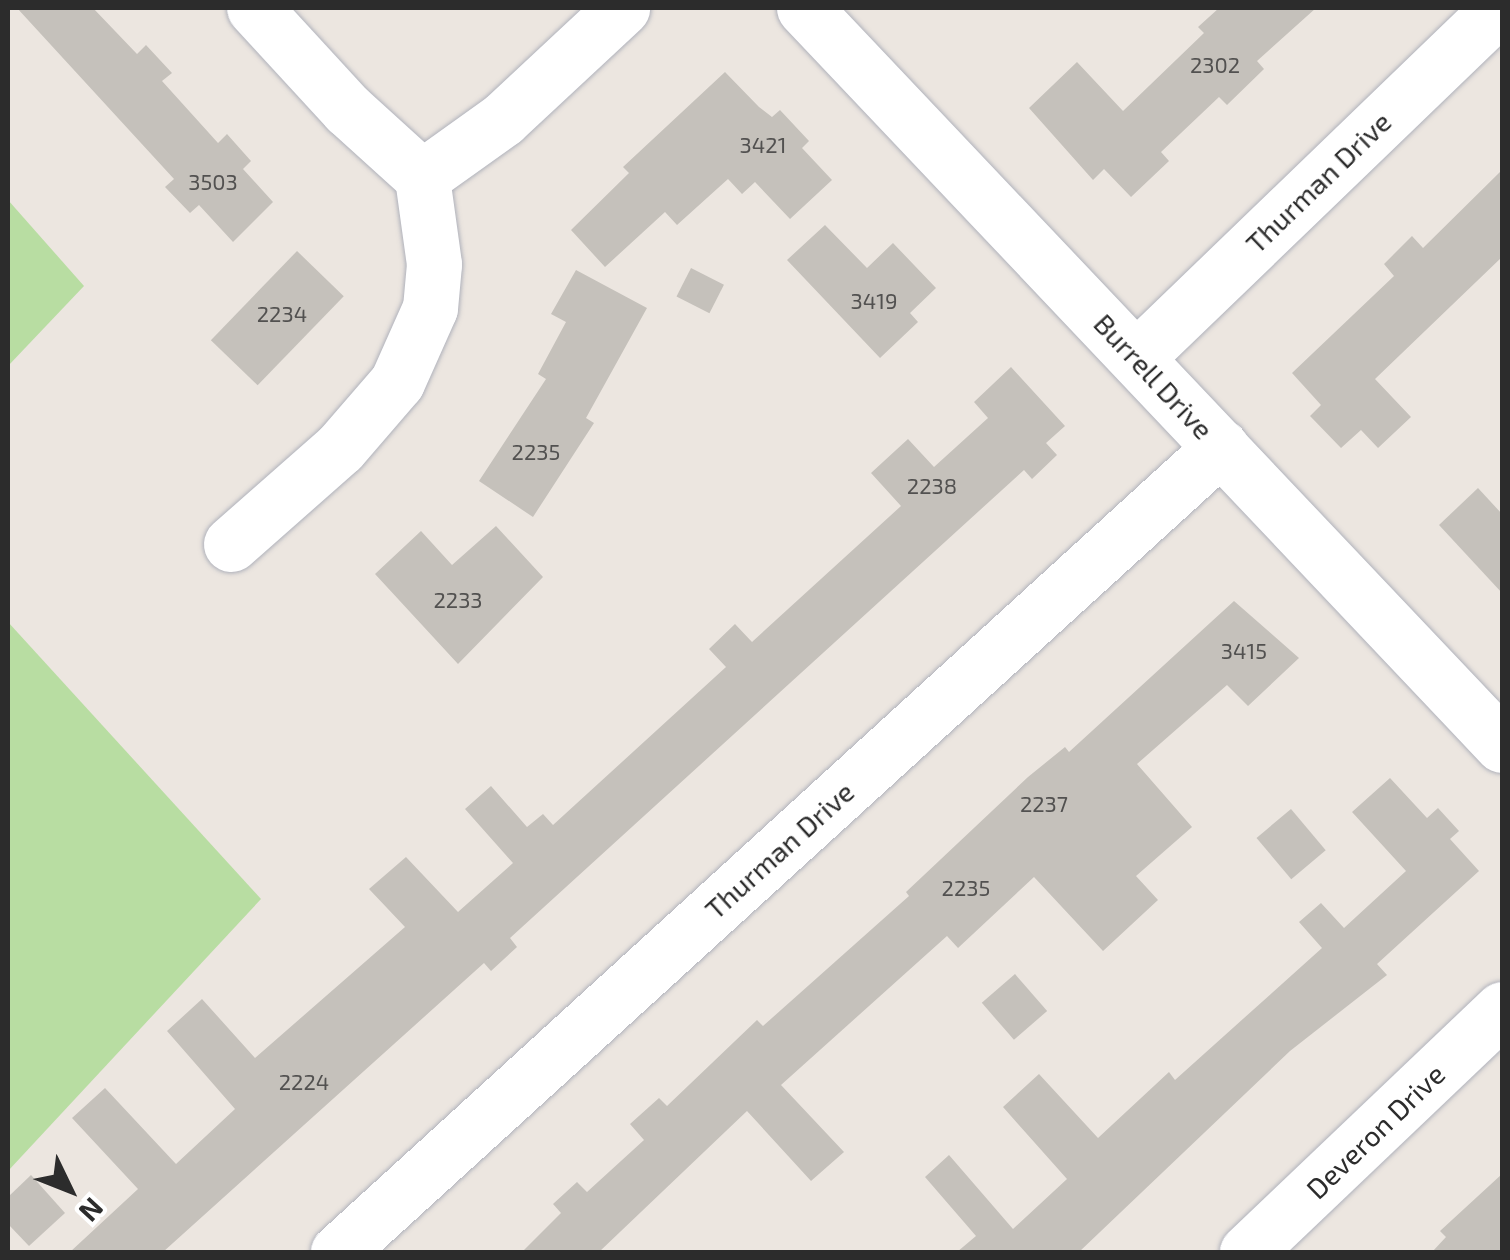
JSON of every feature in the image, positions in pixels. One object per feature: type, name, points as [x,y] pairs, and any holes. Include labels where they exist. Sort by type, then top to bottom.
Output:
[{"type":"street","points":[[231,544],[373,414],[417,346],[434,264],[422,177],[348,110],[254,8]]},
{"type":"street","points":[[422,177],[503,119],[622,8]]},
{"type":"street","name":"Burrell Drive","points":[[804,8],[1502,745]]},
{"type":"street","name":"Thurman Drive","points":[[1137,357],[1499,8]]},
{"type":"street","name":"Thurman Drive","points":[[338,1252],[1220,447]]},
{"type":"street","name":"Deveron Drive","points":[[1246,1252],[1502,1008]]},
{"type":"green space","points":[[8,200],[84,286],[8,366]]},
{"type":"green space","points":[[8,622],[261,899],[8,1171]]},
{"type":"building","points":[[17,8],[93,8],[137,54],[146,45],[172,73],[162,81],[218,143],[227,134],[251,161],[243,169],[273,202],[233,242],[199,205],[190,213],[165,187],[174,179]]},
{"type":"building","points":[[1219,8],[1316,8],[1257,61],[1264,69],[1227,105],[1219,97],[1161,152],[1169,161],[1131,197],[1104,169],[1093,180],[1029,108],[1077,62],[1123,111],[1204,33],[1198,27]]},
{"type":"building","points":[[725,72],[772,117],[780,110],[809,141],[802,148],[832,180],[790,219],[755,182],[742,194],[728,179],[677,225],[665,212],[605,267],[571,230],[629,173],[623,167]]},
{"type":"building","points":[[1502,170],[1502,257],[1375,379],[1411,417],[1378,448],[1361,430],[1341,448],[1310,416],[1321,405],[1292,373],[1394,276],[1384,264],[1412,236],[1423,248]]},
{"type":"building","points":[[825,225],[867,268],[893,243],[936,288],[910,313],[918,322],[880,358],[787,260]]},
{"type":"building","points":[[297,251],[344,296],[258,385],[211,340]]},
{"type":"building","points":[[691,268],[724,285],[709,313],[676,297]]},
{"type":"building","points":[[576,270],[647,308],[586,418],[594,423],[533,517],[479,481],[546,379],[538,374],[566,322],[551,314]]},
{"type":"building","points":[[1011,367],[1065,426],[1046,443],[1057,455],[1032,479],[1024,470],[510,938],[517,947],[491,971],[484,963],[163,1252],[70,1252],[138,1189],[72,1118],[105,1088],[176,1164],[235,1109],[167,1031],[202,999],[255,1058],[405,927],[369,889],[406,857],[458,912],[513,863],[465,809],[491,786],[527,827],[543,814],[553,825],[726,667],[709,649],[735,624],[752,642],[901,506],[871,473],[908,439],[934,467],[988,418],[974,402]]},
{"type":"building","points":[[1478,488],[1502,514],[1502,593],[1439,525]]},
{"type":"building","points":[[496,526],[543,577],[458,664],[375,574],[421,531],[452,565]]},
{"type":"building","points":[[1234,601],[1299,658],[1248,706],[1227,685],[1137,764],[1192,827],[1136,876],[1158,900],[1103,951],[1034,877],[958,948],[947,936],[781,1085],[844,1152],[811,1181],[747,1111],[599,1252],[522,1252],[561,1213],[553,1204],[577,1182],[587,1192],[644,1140],[630,1124],[659,1098],[667,1106],[757,1020],[763,1026],[909,896],[906,892],[1028,777],[1065,747],[1069,752]]},
{"type":"building","points":[[1390,778],[1427,818],[1438,808],[1459,831],[1450,839],[1479,871],[1377,964],[1387,975],[1290,1051],[1079,1252],[957,1252],[976,1236],[925,1177],[949,1155],[1013,1229],[1067,1179],[1003,1107],[1039,1074],[1098,1138],[1169,1072],[1175,1080],[1322,948],[1299,922],[1321,903],[1344,928],[1406,871],[1352,812]]},
{"type":"building","points":[[1291,809],[1326,850],[1291,879],[1257,838]]},
{"type":"building","points":[[1015,974],[1047,1011],[1014,1040],[982,1003]]},
{"type":"building","points":[[1502,1174],[1502,1252],[1432,1252],[1446,1237],[1440,1231]]},
{"type":"building","points":[[31,1175],[65,1213],[29,1246],[8,1224],[8,1197]]}]
